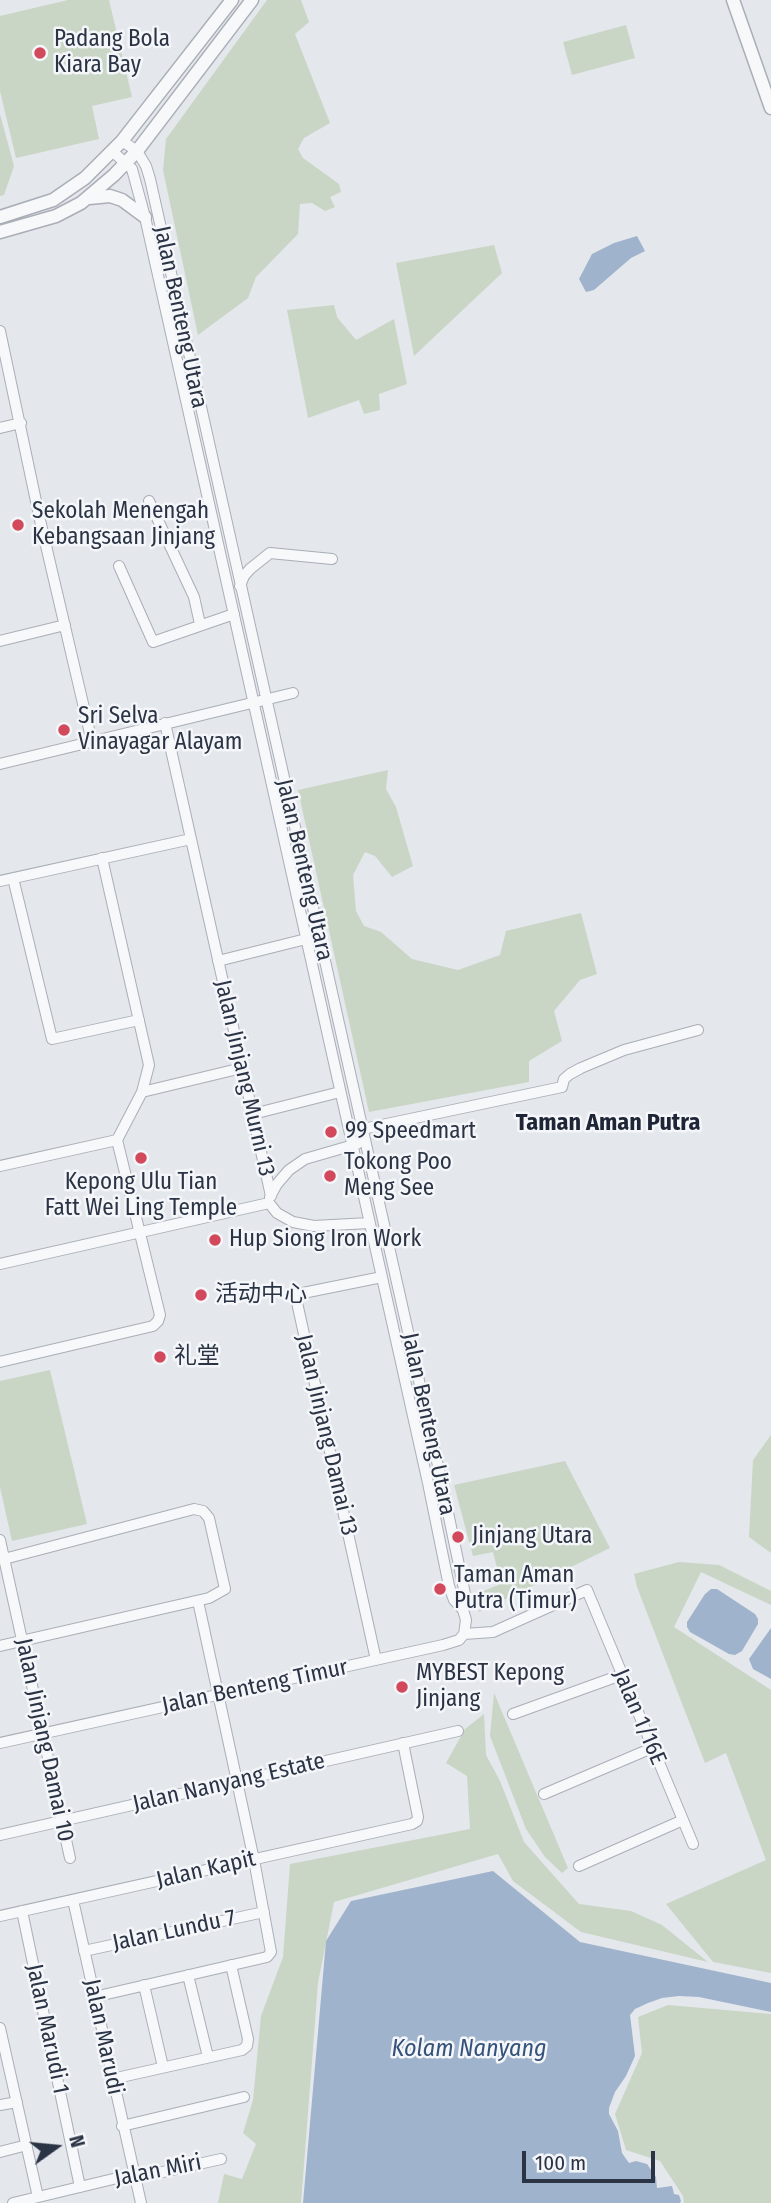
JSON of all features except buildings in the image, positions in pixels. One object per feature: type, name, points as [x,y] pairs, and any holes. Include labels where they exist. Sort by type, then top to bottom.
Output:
[{"type":"street","points":[[0,216],[41,205],[73,188],[122,141],[232,0]]},
{"type":"street","points":[[0,232],[44,221],[87,198],[126,163],[252,0]]},
{"type":"street","points":[[733,0],[771,108]]},
{"type":"street","points":[[122,141],[137,151]]},
{"type":"street","name":"Jalan Benteng Utara","points":[[112,151],[132,169],[136,179],[449,1586],[454,1600],[463,1610]]},
{"type":"street","name":"Jalan Benteng Utara","points":[[137,151],[150,179],[239,587],[441,1479],[465,1594],[464,1634]]},
{"type":"street","points":[[87,198],[110,196],[122,200],[145,217]]},
{"type":"street","points":[[0,331],[40,520],[92,742]]},
{"type":"street","points":[[0,428],[21,423]]},
{"type":"street","points":[[149,501],[194,597],[200,624]]},
{"type":"street","points":[[239,587],[244,576],[270,553],[332,559]]},
{"type":"street","points":[[119,566],[153,642],[234,614]]},
{"type":"street","points":[[0,641],[65,625]]},
{"type":"street","points":[[0,764],[293,693]]},
{"type":"street","name":"Jalan Jinjang Murni 13","points":[[165,723],[270,1199]]},
{"type":"street","points":[[272,789],[286,786]]},
{"type":"street","points":[[0,881],[191,839]]},
{"type":"street","points":[[0,1362],[153,1326],[160,1315],[117,1140],[142,1092],[149,1065],[102,858]]},
{"type":"street","points":[[13,878],[52,1039],[139,1020]]},
{"type":"street","name":"Jalan Jinjang Murni 13","points":[[218,961],[306,939]]},
{"type":"street","points":[[349,1132],[562,1087],[564,1079],[570,1074],[592,1063],[634,1047],[698,1030]]},
{"type":"street","points":[[142,1092],[242,1068]]},
{"type":"street","points":[[253,1114],[340,1092]]},
{"type":"street","points":[[0,1166],[117,1140]]},
{"type":"street","points":[[270,1199],[277,1184],[289,1170],[305,1159],[365,1142]]},
{"type":"street","points":[[270,1199],[277,1213],[293,1222],[314,1226],[369,1223]]},
{"type":"street","points":[[0,1264],[270,1199]]},
{"type":"street","name":"Jalan Jinjang Damai 13","points":[[376,1660],[296,1298],[298,1294],[382,1277]]},
{"type":"street","points":[[0,1646],[198,1601],[225,1589],[209,1518],[203,1511],[194,1509],[4,1559]]},
{"type":"street","name":"Jalan Jinjang Damai 10","points":[[0,1539],[70,1858]]},
{"type":"street","name":"Jalan Benteng Timur","points":[[0,1744],[443,1645],[459,1640],[464,1634],[493,1632],[587,1590]]},
{"type":"street","name":"Jalan 1/16E","points":[[587,1590],[693,1844]]},
{"type":"street","points":[[94,1997],[267,1957],[271,1952],[198,1601]]},
{"type":"street","points":[[513,1714],[621,1675]]},
{"type":"street","name":"Jalan Nanyang Estate","points":[[0,1835],[458,1731]]},
{"type":"street","name":"Jalan Kapit","points":[[0,1916],[412,1824],[418,1817],[403,1743]]},
{"type":"street","points":[[544,1794],[652,1748]]},
{"type":"street","points":[[579,1866],[683,1820]]},
{"type":"street","name":"Jalan Marudi","points":[[73,1900],[134,2174],[137,2202]]},
{"type":"street","name":"Jalan Marudi 1","points":[[22,1911],[80,2187]]},
{"type":"street","name":"Jalan Lundu 7","points":[[84,1951],[264,1912]]},
{"type":"street","points":[[112,2079],[242,2050],[247,2046],[248,2039],[232,1965]]},
{"type":"street","points":[[188,1975],[208,2057]]},
{"type":"street","points":[[145,1985],[163,2067]]},
{"type":"street","points":[[0,2028],[3,2058],[17,2102],[38,2197]]},
{"type":"street","points":[[122,2126],[244,2097]]},
{"type":"street","points":[[0,2105],[17,2102]]},
{"type":"street","points":[[0,2152],[26,2146]]},
{"type":"street","name":"Jalan Miri","points":[[13,2203],[134,2174],[145,2176],[221,2159]]},
{"type":"green space","name":"Padang Bola Kiara Bay","points":[[68,0],[109,0],[132,97],[92,106],[99,139],[16,158],[0,91],[0,16]]},
{"type":"green space","points":[[267,0],[301,0],[309,22],[295,34],[330,123],[304,138],[298,149],[303,158],[339,184],[341,192],[330,197],[335,207],[325,211],[312,203],[300,204],[298,234],[256,277],[248,298],[198,335],[163,170],[166,139]]},
{"type":"green space","points":[[626,25],[635,58],[572,75],[563,42]]},
{"type":"green space","points":[[0,114],[14,166],[4,195],[0,196]]},
{"type":"green space","points":[[494,245],[502,273],[414,356],[396,263]]},
{"type":"green space","points":[[334,305],[337,317],[356,340],[394,319],[407,384],[379,394],[380,410],[364,414],[359,400],[308,418],[287,310]]},
{"type":"green space","points":[[388,770],[386,789],[396,807],[413,866],[392,877],[375,856],[365,852],[353,875],[356,911],[364,926],[381,932],[412,959],[458,970],[500,955],[506,931],[581,913],[597,974],[580,980],[554,1011],[562,1041],[529,1061],[529,1082],[369,1112],[298,790]]},
{"type":"green space","points":[[50,1370],[87,1524],[12,1541],[0,1487],[0,1381]]},
{"type":"green space","points":[[771,1435],[771,1553],[749,1537],[753,1460]]},
{"type":"green space","points":[[565,1461],[610,1548],[479,1612],[476,1594],[501,1584],[493,1552],[473,1556],[454,1485]]},
{"type":"green space","points":[[679,1562],[719,1565],[771,1591],[771,1605],[701,1572],[674,1627],[771,1690],[771,1973],[713,1962],[666,1904],[766,1860],[726,1753],[705,1763],[637,1587],[634,1574]]},
{"type":"green space","points":[[494,1693],[568,1868],[562,1873],[545,1857],[526,1829],[490,1736]]},
{"type":"green space","points":[[484,1714],[486,1755],[500,1781],[524,1842],[579,1904],[631,1911],[662,1925],[708,1962],[581,1932],[513,1881],[498,1854],[334,1902],[318,1983],[301,2203],[218,2203],[224,2174],[242,2179],[256,2144],[243,2133],[253,2100],[261,2016],[283,1957],[290,1864],[470,1829],[467,1776],[446,1763],[465,1729]]},
{"type":"green space","points":[[668,2005],[771,2014],[771,2203],[684,2203],[683,2196],[660,2161],[626,2150],[615,2114],[642,2053],[638,2017]]},
{"type":"water","points":[[637,236],[645,251],[631,258],[594,290],[586,292],[579,279],[592,254]]},
{"type":"water","points":[[711,1589],[717,1589],[755,1614],[758,1619],[758,1624],[742,1651],[735,1655],[690,1632],[687,1627],[687,1622]]},
{"type":"water","points":[[771,1628],[771,1679],[753,1669],[749,1659]]},
{"type":"water","name":"Kolam Nanyang","points":[[493,1871],[580,1942],[771,1983],[771,2012],[699,1997],[679,1996],[648,2003],[635,2009],[630,2015],[635,2056],[615,2092],[609,2114],[618,2131],[622,2153],[629,2163],[636,2161],[647,2164],[656,2177],[657,2188],[672,2186],[674,2194],[679,2195],[680,2203],[303,2203],[326,1941],[351,1901]]},
{"type":"place","name":"Padang Bola Kiara Bay","points":[[40,53]]},
{"type":"place","name":"Sekolah Menengah Kebangsaan Jinjang","points":[[18,525]]},
{"type":"place","name":"Sri Selva Vinayagar Alayam","points":[[64,730]]},
{"type":"place","name":"99 Speedmart","points":[[331,1132]]},
{"type":"place","name":"Kepong Ulu Tian Fatt Wei Ling Temple","points":[[141,1158]]},
{"type":"place","name":"Tokong Poo Meng See","points":[[330,1176]]},
{"type":"place","name":"Hup Siong Iron Work","points":[[215,1240]]},
{"type":"place","name":"活动中心","points":[[201,1295]]},
{"type":"place","name":"礼堂","points":[[160,1357]]},
{"type":"place","name":"Jinjang Utara","points":[[458,1537]]},
{"type":"place","name":"Taman Aman Putra (Timur)","points":[[440,1589]]},
{"type":"place","name":"MYBEST Kepong Jinjang","points":[[402,1687]]},
{"type":"district","name":"Taman Aman Putra","points":[[608,1123]]}]
